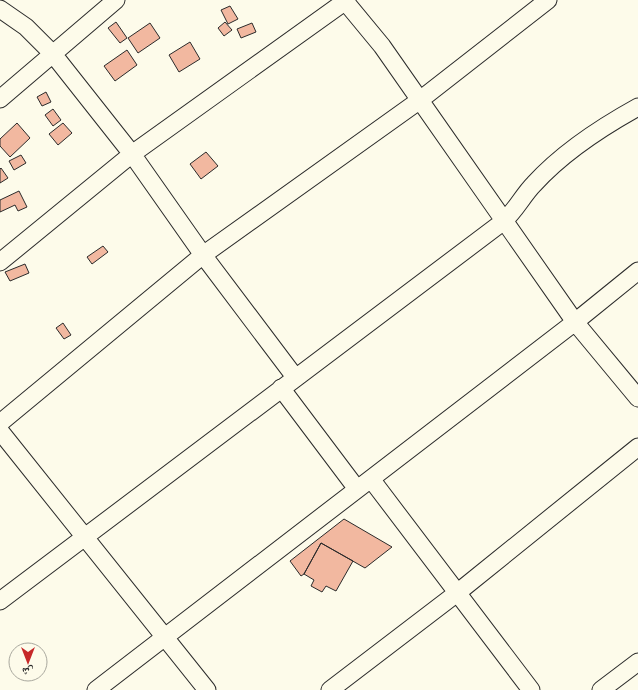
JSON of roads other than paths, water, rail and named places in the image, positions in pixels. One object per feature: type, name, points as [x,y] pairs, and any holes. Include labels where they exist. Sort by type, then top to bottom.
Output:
[{"type":"street","points":[[0,99],[116,0]]},
{"type":"street","points":[[0,423],[203,255],[420,100],[548,0]]},
{"type":"street","points":[[0,262],[132,154],[345,1],[382,46],[575,322],[638,398]]},
{"type":"street","points":[[0,9],[26,27],[53,54],[132,154],[203,255],[295,377]]},
{"type":"street","points":[[0,601],[295,377],[504,222],[533,184],[566,154],[617,119],[638,107]]},
{"type":"street","points":[[96,690],[575,322],[638,271]]},
{"type":"street","points":[[281,388],[457,593],[531,690]]},
{"type":"street","points":[[0,431],[207,690]]},
{"type":"street","points":[[330,690],[457,593],[638,447]]},
{"type":"street","points":[[601,690],[638,662]]}]
